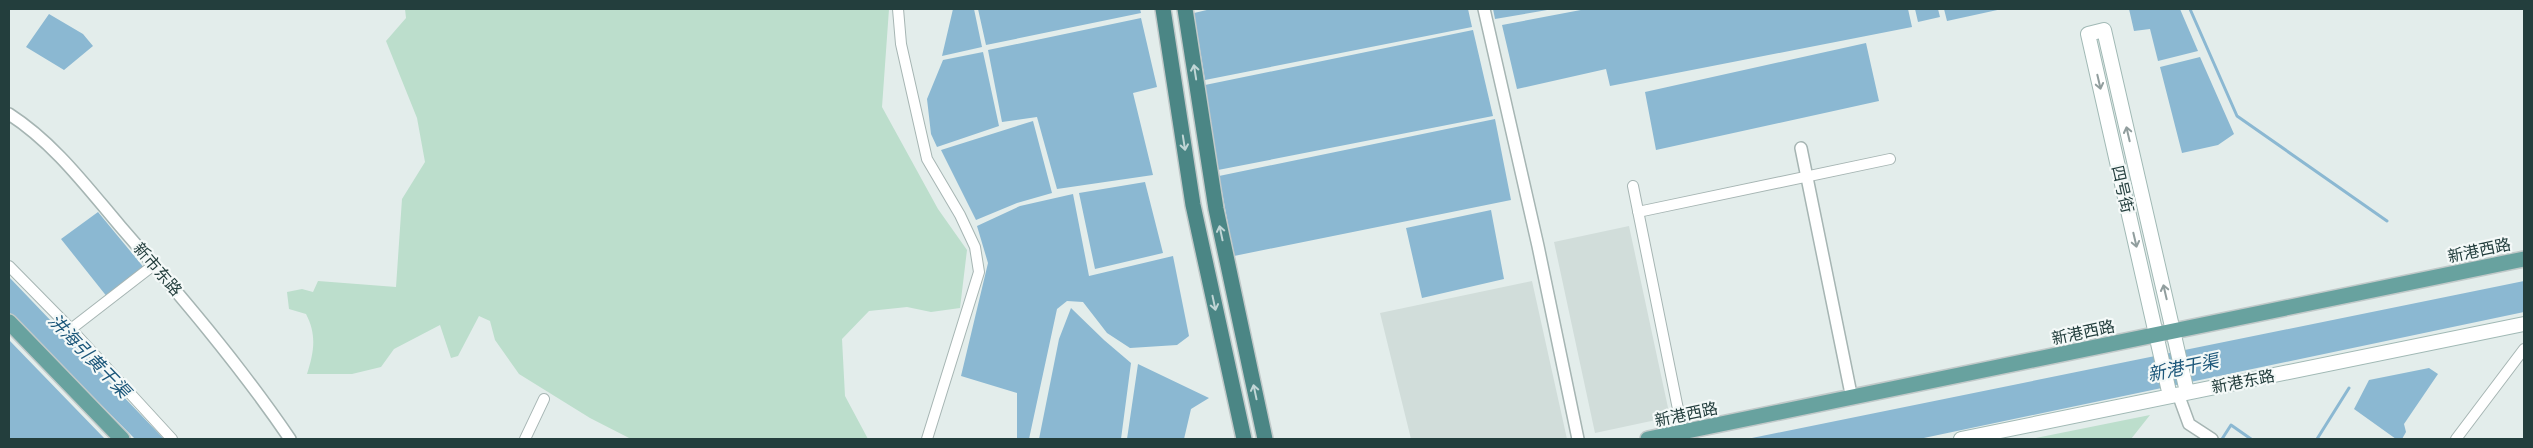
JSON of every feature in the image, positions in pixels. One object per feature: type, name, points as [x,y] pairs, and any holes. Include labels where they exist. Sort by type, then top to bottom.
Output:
[{"type":"highway","points":[[1163,9],[1193,205],[1244,439]]},
{"type":"highway","points":[[1185,9],[1216,209],[1266,439]]},
{"type":"main road","name":"四号街","points":[[2104,30],[2176,340],[2178,394],[2159,344],[2088,34],[2104,30]]},
{"type":"main road","name":"新港西路","points":[[1648,439],[2524,259]]},
{"type":"main road","points":[[9,322],[122,439]]},
{"type":"main road","name":"新港东路","points":[[1962,439],[2524,324]]},
{"type":"street","points":[[898,9],[901,44],[927,159],[976,247],[979,272],[927,439]]},
{"type":"street","points":[[1484,9],[1538,246],[1578,439]]},
{"type":"street","name":"新市东路","points":[[9,114],[49,144],[155,264],[221,344],[290,439]]},
{"type":"street","points":[[1801,148],[1850,389]]},
{"type":"street","points":[[1638,212],[1890,159]]},
{"type":"street","points":[[1633,186],[1681,424]]},
{"type":"street","points":[[71,329],[155,264]]},
{"type":"street","points":[[9,266],[71,329],[172,439]]},
{"type":"street","points":[[2456,439],[2524,349]]},
{"type":"street","points":[[2178,394],[2189,424],[2212,439]]},
{"type":"street","points":[[525,439],[544,399]]},
{"type":"shaded area","points":[[1629,226],[1670,417],[1595,433],[1554,242]]},
{"type":"shaded area","points":[[1532,281],[1567,439],[1411,439],[1380,313]]},
{"type":"green space","points":[[405,9],[889,9],[882,107],[938,209],[967,250],[960,308],[931,312],[907,307],[869,311],[842,339],[845,396],[868,439],[631,439],[590,418],[519,374],[495,340],[490,321],[479,316],[458,356],[451,358],[440,325],[394,349],[381,367],[352,374],[307,374],[313,351],[312,329],[306,314],[289,309],[287,292],[302,289],[313,292],[318,281],[396,287],[402,199],[425,162],[417,118],[386,41],[406,18]]},
{"type":"green space","points":[[2150,415],[2131,439],[2031,439]]},
{"type":"water","points":[[953,9],[974,9],[982,47],[942,56]]},
{"type":"water","points":[[978,9],[1140,9],[1141,13],[986,45]]},
{"type":"water","points":[[1211,9],[1468,9],[1472,27],[1205,80],[1194,13]]},
{"type":"water","points":[[1493,9],[1553,9],[1495,19]]},
{"type":"water","points":[[1586,9],[1908,9],[1912,27],[1610,86],[1606,69],[1517,89],[1502,25]]},
{"type":"water","points":[[1915,9],[1938,9],[1940,17],[1918,22]]},
{"type":"water","points":[[1944,9],[2002,9],[1947,21]]},
{"type":"water","points":[[2129,9],[2180,9],[2198,51],[2158,61],[2150,29],[2134,31]]},
{"type":"water","points":[[49,14],[83,34],[93,46],[64,70],[26,47]]},
{"type":"water","points":[[1141,18],[1157,87],[1133,93],[1153,175],[1057,189],[1037,117],[1002,122],[988,50]]},
{"type":"water","points":[[1473,30],[1493,116],[1218,170],[1205,85]]},
{"type":"water","points":[[1866,43],[1879,101],[1656,150],[1645,92]]},
{"type":"water","points":[[983,52],[999,126],[937,147],[931,134],[927,99],[943,60]]},
{"type":"water","points":[[2200,57],[2234,134],[2218,145],[2182,153],[2160,67]]},
{"type":"water","points":[[1495,119],[1511,200],[1234,256],[1219,176]]},
{"type":"water","points":[[1033,121],[1052,193],[1017,203],[976,220],[941,150]]},
{"type":"water","points":[[1145,182],[1163,253],[1095,269],[1079,193]]},
{"type":"water","points":[[1073,194],[1089,276],[1173,256],[1189,336],[1177,345],[1130,348],[1107,333],[1083,302],[1067,301],[1057,309],[1029,439],[1017,439],[1017,393],[961,376],[988,263],[977,226],[1020,206]]},
{"type":"water","points":[[1491,210],[1504,279],[1422,298],[1406,228]]},
{"type":"water","points":[[98,212],[145,269],[108,298],[61,239]]},
{"type":"water","points":[[9,277],[164,439],[135,439],[9,312]]},
{"type":"water","name":"新港干渠","points":[[2524,281],[2524,312],[1919,439],[1747,439]]},
{"type":"water","points":[[1071,308],[1131,363],[1121,439],[1039,439],[1059,339]]},
{"type":"water","points":[[9,340],[105,439],[9,439]]},
{"type":"water","points":[[1138,364],[1209,398],[1191,409],[1184,439],[1127,439]]},
{"type":"water","points":[[2429,368],[2438,374],[2404,424],[2406,432],[2402,439],[2396,439],[2354,409],[2369,380]]},
{"type":"waterway","points":[[2190,9],[2237,116],[2387,221]]},
{"type":"waterway","points":[[2317,439],[2349,388]]},
{"type":"waterway","points":[[2222,439],[2231,425],[2251,439]]},
{"type":"water label","name":"汫海引黄干渠","points":[[89,356]]}]
